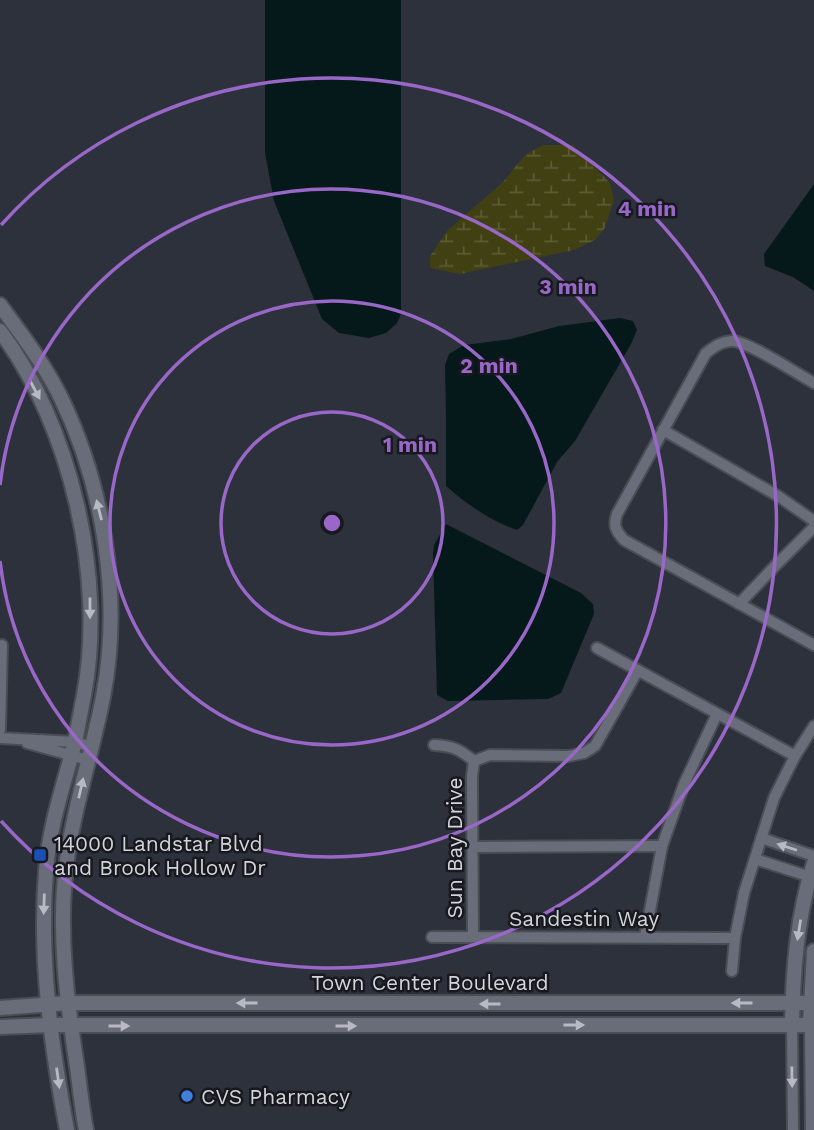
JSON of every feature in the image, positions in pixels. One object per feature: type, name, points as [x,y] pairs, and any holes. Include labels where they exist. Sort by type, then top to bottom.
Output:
[{"type":"main road","points":[[0,305],[27,341],[60,396],[85,453],[103,526],[110,606],[109,651],[103,695],[76,808],[66,868],[63,935],[68,1003],[86,1130]]},
{"type":"main road","points":[[0,331],[12,347],[42,403],[66,461],[82,526],[90,600],[89,662],[72,749],[55,813],[46,869],[43,928],[47,1004],[67,1130]]},
{"type":"main road","points":[[792,1025],[798,932],[812,873]]},
{"type":"main road","points":[[812,1025],[814,951]]},
{"type":"main road","name":"Town Center Boulevard","points":[[0,1008],[68,1003],[812,1003]]},
{"type":"main road","points":[[389,1003],[389,1025]]},
{"type":"main road","name":"Town Center Boulevard","points":[[0,1027],[812,1025]]},
{"type":"street","points":[[814,383],[751,347],[734,340],[718,343],[706,353],[614,521],[616,531],[624,540],[814,645]]},
{"type":"street","points":[[663,430],[778,496],[814,521]]},
{"type":"street","points":[[739,604],[814,527]]},
{"type":"street","points":[[0,730],[2,645]]},
{"type":"street","points":[[597,648],[795,756]]},
{"type":"street","name":"Sun Bay Drive","points":[[473,937],[474,761],[490,755],[569,756],[584,753],[595,746],[638,670]]},
{"type":"street","points":[[645,937],[662,846],[684,784],[717,714]]},
{"type":"street","points":[[732,971],[744,893],[774,799],[795,756],[814,726]]},
{"type":"street","points":[[72,749],[0,738],[90,754]]},
{"type":"street","points":[[434,745],[452,746],[474,761]]},
{"type":"street","points":[[761,838],[814,856]]},
{"type":"street","points":[[473,847],[662,846]]},
{"type":"street","points":[[755,859],[812,873]]},
{"type":"street","name":"Sandestin Way","points":[[432,937],[735,938]]},
{"type":"street","points":[[792,1025],[793,1130]]},
{"type":"street","points":[[810,1130],[812,1025]]},
{"type":"green space","points":[[543,145],[573,145],[610,183],[614,200],[605,228],[595,240],[574,250],[460,274],[430,268],[430,256],[447,231],[503,182],[525,155]]},
{"type":"shaded area","points":[[265,0],[401,0],[401,314],[397,323],[386,333],[369,338],[339,333],[322,319],[274,201],[265,153]]},
{"type":"shaded area","points":[[814,184],[814,291],[793,277],[765,266],[764,254]]},
{"type":"shaded area","points":[[620,318],[633,321],[637,330],[631,344],[575,441],[557,462],[523,525],[517,530],[488,517],[446,486],[445,365],[449,354],[464,345],[511,339],[559,326]]},
{"type":"shaded area","points":[[446,524],[581,593],[593,604],[594,614],[561,693],[548,699],[448,701],[437,695],[433,553],[434,545]]},
{"type":"place","name":"14000 Landstar Blvd and Brook Hollow Dr","points":[[40,855]]},
{"type":"place","name":"CVS Pharmacy","points":[[187,1096]]}]
